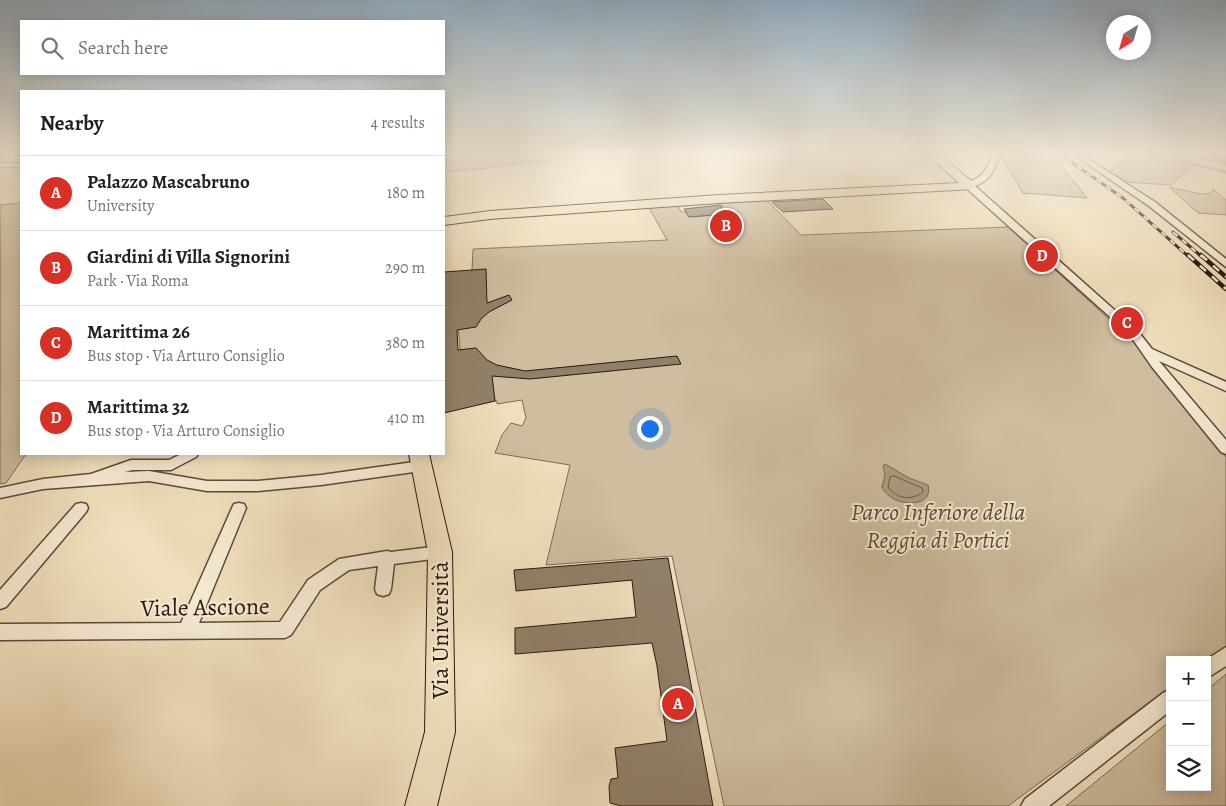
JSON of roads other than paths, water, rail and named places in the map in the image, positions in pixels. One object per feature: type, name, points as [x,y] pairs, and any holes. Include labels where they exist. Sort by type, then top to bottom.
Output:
[{"type":"main road","points":[[445,222],[490,216],[719,198],[880,190]]},
{"type":"main road","name":"Via Università","points":[[420,460],[440,552],[440,732],[421,806]]},
{"type":"street","points":[[974,190],[1133,332],[1156,365],[1226,449]]},
{"type":"street","points":[[1129,190],[1204,244],[1226,264]]},
{"type":"street","points":[[1148,351],[1225,387]]},
{"type":"street","points":[[1156,365],[1168,364],[1183,368]]},
{"type":"street","points":[[92,479],[131,465],[171,465],[189,455]]},
{"type":"street","points":[[0,493],[43,484],[149,476],[207,486],[258,486],[321,480],[420,460]]},
{"type":"street","points":[[0,602],[81,508]]},
{"type":"street","points":[[187,630],[238,508]]},
{"type":"street","name":"Viale Ascione","points":[[0,632],[285,630],[314,585],[344,564],[387,557],[440,552]]},
{"type":"street","points":[[383,589],[387,557]]},
{"type":"street","points":[[1211,667],[1226,656]]},
{"type":"street","points":[[1032,806],[1167,701]]},
{"type":"water","points":[[885,464],[909,478],[928,485],[928,493],[925,499],[919,502],[902,502],[887,494],[882,487],[885,475],[883,466]]},
{"type":"railway","points":[[1111,190],[1123,198],[1189,257]]},
{"type":"railway","points":[[1173,232],[1202,257]]},
{"type":"railway","points":[[1188,255],[1226,289]]},
{"type":"railway","points":[[1201,255],[1226,277]]},
{"type":"place","name":"Giardini di Villa Signorini","points":[[726,226]]},
{"type":"place","name":"Marittima 32","points":[[1042,256]]},
{"type":"place","name":"Marittima 26","points":[[1127,323]]},
{"type":"place","name":"Palazzo Mascabruno","points":[[678,704]]},
{"type":"park label","name":"Parco Inferiore della Reggia di Portici","points":[[938,526]]}]
